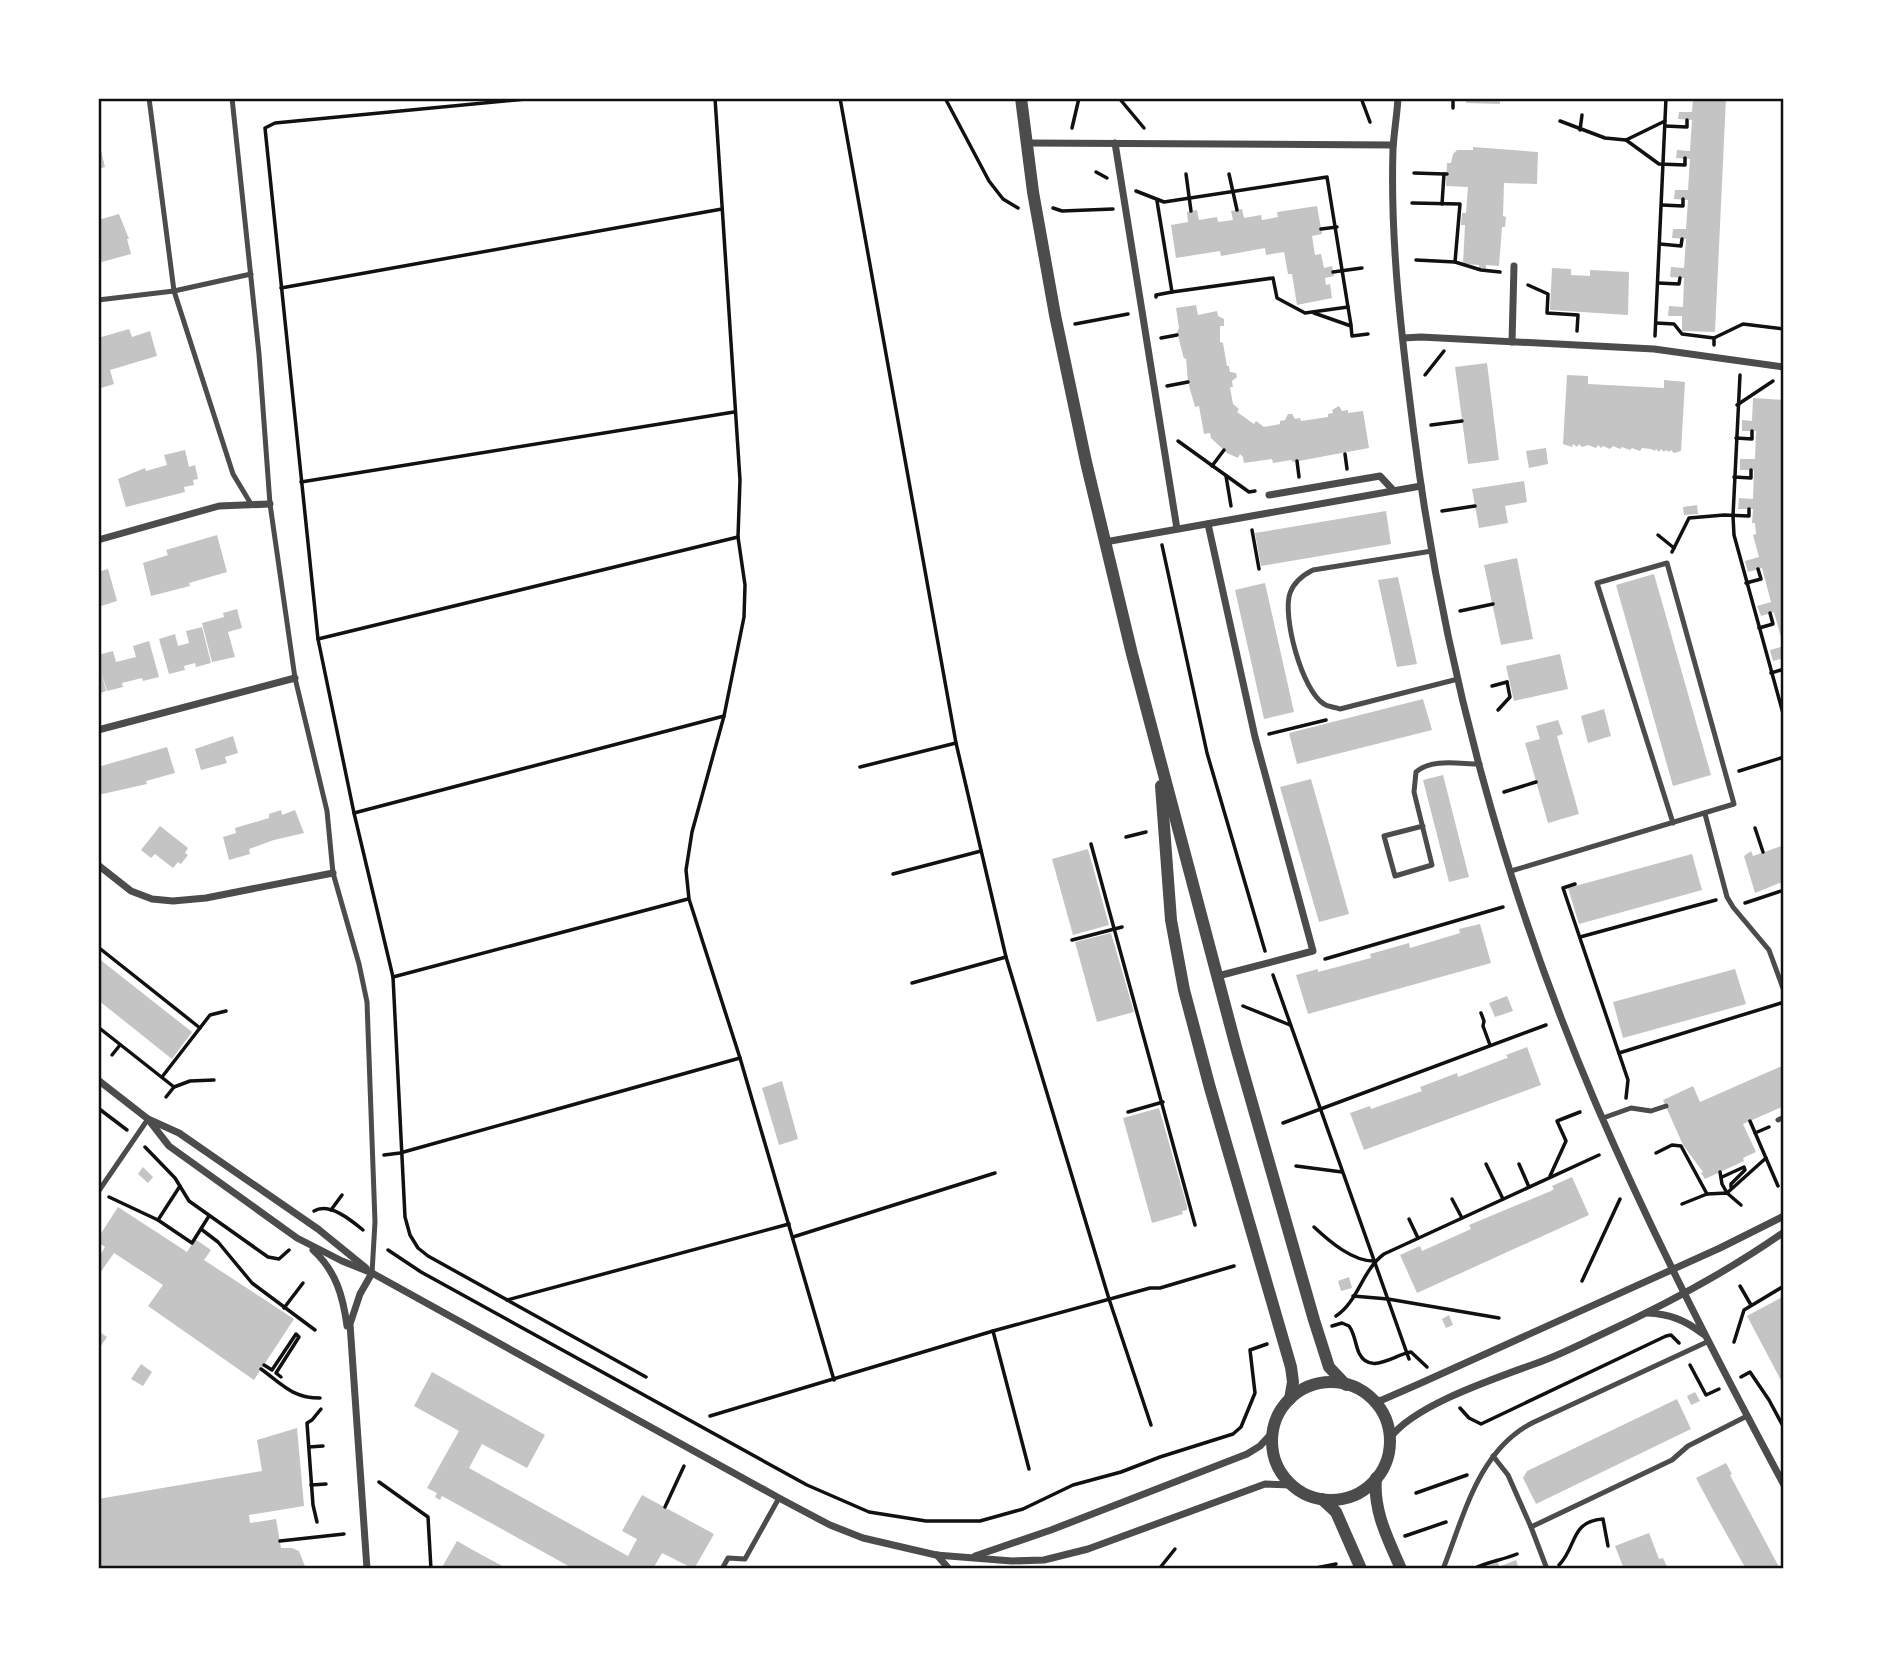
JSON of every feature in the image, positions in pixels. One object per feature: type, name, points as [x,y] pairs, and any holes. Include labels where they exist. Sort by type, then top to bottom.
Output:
[{"type":"street","points":[[1021,98],[1045,264],[1105,542],[1160,765],[1324,1353],[1329,1367],[1346,1385]]},
{"type":"street","points":[[1398,98],[1393,145],[1394,243],[1421,486],[1458,679],[1480,764],[1511,871],[1550,987],[1603,1118],[1707,1339],[1784,1485]]},
{"type":"street","points":[[1027,142],[1393,145]]},
{"type":"street","points":[[1115,143],[1177,529]]},
{"type":"street","points":[[1512,342],[1514,266]]},
{"type":"street","points":[[1403,338],[1654,349],[1784,367]]},
{"type":"street","points":[[1269,495],[1380,476],[1393,490]]},
{"type":"street","points":[[1105,542],[1421,486]]},
{"type":"street","points":[[98,540],[219,506],[270,504]]},
{"type":"street","points":[[1208,524],[1255,737],[1313,951],[1217,976]]},
{"type":"street","points":[[98,730],[295,678]]},
{"type":"street","points":[[1160,765],[1171,919],[1179,964],[1210,1088],[1291,1367],[1293,1382],[1290,1399]]},
{"type":"street","points":[[98,865],[131,891],[152,899],[173,901],[206,898],[333,873]]},
{"type":"street","points":[[98,1080],[148,1119],[179,1133],[318,1229],[372,1273]]},
{"type":"street","points":[[148,1119],[169,1146],[307,1245],[326,1262],[335,1277],[344,1305],[350,1341]]},
{"type":"street","points":[[1373,1401],[1390,1396],[1752,1234],[1784,1216]]},
{"type":"street","points":[[1390,1438],[1404,1422],[1420,1413],[1494,1378],[1546,1359],[1685,1294],[1784,1232]]},
{"type":"street","points":[[307,1245],[372,1273],[779,1498],[830,1525],[863,1538],[936,1555],[1012,1562],[1044,1560],[1088,1549],[1265,1484],[1291,1485]]},
{"type":"street","points":[[366,1569],[350,1324],[353,1309],[372,1273]]},
{"type":"street","points":[[1647,1313],[1669,1314],[1688,1323],[1707,1339]]},
{"type":"street","points":[[971,1558],[1051,1531],[1247,1454],[1260,1446],[1273,1432],[1281,1410],[1290,1399],[1315,1385],[1346,1385],[1360,1391],[1373,1401],[1382,1413],[1390,1438],[1386,1462],[1377,1478],[1352,1496],[1322,1499],[1306,1495],[1291,1485],[1282,1473],[1275,1458],[1273,1432]]},
{"type":"street","points":[[1377,1478],[1375,1501],[1401,1569]]},
{"type":"street","points":[[1322,1499],[1336,1512],[1361,1569]]},
{"type":"street","points":[[936,1555],[949,1569]]},
{"type":"lane","points":[[149,98],[174,291],[233,474],[251,505]]},
{"type":"lane","points":[[232,98],[251,274],[270,504],[295,678],[327,811],[333,873],[367,1002],[375,1222],[372,1273]]},
{"type":"lane","points":[[98,300],[174,291],[251,274]]},
{"type":"lane","points":[[1432,551],[1313,570],[1301,577],[1291,591],[1287,611],[1304,677],[1310,690],[1324,704],[1340,709],[1458,679]]},
{"type":"lane","points":[[1511,871],[1705,814],[1734,804],[1667,563],[1597,583],[1673,823]]},
{"type":"lane","points":[[1423,826],[1384,836],[1395,876],[1432,865],[1423,826],[1415,792],[1416,772],[1424,766],[1443,763],[1480,764]]},
{"type":"lane","points":[[1705,814],[1727,897],[1769,950],[1784,991]]},
{"type":"lane","points":[[1603,1118],[1624,1110],[1638,1108],[1651,1111],[1666,1107]]},
{"type":"lane","points":[[98,1192],[148,1119]]},
{"type":"lane","points":[[1443,1569],[1482,1470],[1508,1438],[1518,1430],[1707,1339]]},
{"type":"lane","points":[[1531,1527],[1672,1460],[1688,1446],[1747,1416]]},
{"type":"lane","points":[[1493,1456],[1508,1475],[1547,1569]]},
{"type":"lane","points":[[722,1569],[728,1558],[745,1559],[779,1498]]},
{"type":"path","points":[[536,98],[275,124],[265,128],[318,639],[354,813],[393,977],[400,1153],[405,1217],[410,1235],[418,1248],[505,1300],[646,1377]]},
{"type":"path","points":[[715,98],[740,480],[738,537],[745,584],[744,617],[724,716],[692,832],[685,870],[689,899],[740,1058],[834,1380]]},
{"type":"path","points":[[840,98],[956,743],[981,852],[1006,957],[1109,1299],[1151,1425]]},
{"type":"path","points":[[945,98],[996,192],[1020,209]]},
{"type":"path","points":[[1072,128],[1079,98]]},
{"type":"path","points":[[1119,98],[1144,128]]},
{"type":"path","points":[[1361,98],[1370,122]]},
{"type":"path","points":[[1453,98],[1453,108]]},
{"type":"path","points":[[1654,349],[1666,98]]},
{"type":"path","points":[[1580,130],[1582,115]]},
{"type":"path","points":[[1560,121],[1605,138],[1626,140],[1665,124],[1687,127],[1687,120]]},
{"type":"path","points":[[1626,140],[1658,164],[1685,165],[1685,158]]},
{"type":"path","points":[[1096,172],[1164,202],[1327,177],[1337,227],[1352,336],[1368,334]]},
{"type":"path","points":[[1414,173],[1446,174],[1442,204]]},
{"type":"path","points":[[1186,174],[1191,212]]},
{"type":"path","points":[[1229,174],[1237,210]]},
{"type":"path","points":[[1662,205],[1683,206],[1683,199]]},
{"type":"path","points":[[1157,201],[1172,292]]},
{"type":"path","points":[[1053,208],[1062,211],[1099,211],[1125,207]]},
{"type":"path","points":[[281,288],[722,209]]},
{"type":"path","points":[[1321,229],[1337,227]]},
{"type":"path","points":[[1660,244],[1681,246],[1682,239]]},
{"type":"path","points":[[1416,260],[1455,262]]},
{"type":"path","points":[[1333,271],[1362,268]]},
{"type":"path","points":[[1075,324],[1154,310],[1156,295],[1273,278],[1277,298],[1305,313],[1348,307]]},
{"type":"path","points":[[1658,283],[1679,284],[1680,278]]},
{"type":"path","points":[[1312,312],[1351,326]]},
{"type":"path","points":[[1674,324],[1677,316]]},
{"type":"path","points":[[1656,323],[1674,324],[1682,334],[1714,338],[1743,324],[1784,329]]},
{"type":"path","points":[[1159,338],[1177,335]]},
{"type":"path","points":[[1714,338],[1714,358]]},
{"type":"path","points":[[1425,375],[1455,339]]},
{"type":"path","points":[[1741,362],[1734,477],[1734,535],[1784,717]]},
{"type":"path","points":[[1737,405],[1774,380]]},
{"type":"path","points":[[1167,386],[1188,383]]},
{"type":"path","points":[[301,482],[734,412]]},
{"type":"path","points":[[1431,425],[1462,421]]},
{"type":"path","points":[[1736,438],[1752,439],[1752,432]]},
{"type":"path","points":[[1176,439],[1249,492],[1263,490],[1269,495]]},
{"type":"path","points":[[1212,466],[1224,450]]},
{"type":"path","points":[[1734,477],[1751,478],[1751,470]]},
{"type":"path","points":[[1226,476],[1233,519]]},
{"type":"path","points":[[1442,511],[1475,506]]},
{"type":"path","points":[[1667,563],[1689,518],[1749,516],[1749,509]]},
{"type":"path","points":[[1251,525],[1259,569]]},
{"type":"path","points":[[1158,533],[1207,753],[1245,877],[1255,925],[1409,1359]]},
{"type":"path","points":[[1658,535],[1674,548]]},
{"type":"path","points":[[318,639],[738,537]]},
{"type":"path","points":[[1746,583],[1761,579],[1758,569]]},
{"type":"path","points":[[1460,611],[1493,604]]},
{"type":"path","points":[[1759,628],[1773,624],[1770,614]]},
{"type":"path","points":[[1771,673],[1784,669]]},
{"type":"path","points":[[1492,686],[1508,682],[1510,697],[1498,710]]},
{"type":"path","points":[[354,813],[724,716]]},
{"type":"path","points":[[860,767],[956,743]]},
{"type":"path","points":[[1726,776],[1784,757]]},
{"type":"path","points":[[1504,792],[1536,782]]},
{"type":"path","points":[[1755,828],[1763,852]]},
{"type":"path","points":[[1126,837],[1146,832]]},
{"type":"path","points":[[1091,844],[1195,1225]]},
{"type":"path","points":[[893,874],[981,852]]},
{"type":"path","points":[[1574,884],[1563,888],[1628,1080],[1624,1110]]},
{"type":"path","points":[[1761,890],[1763,897]]},
{"type":"path","points":[[1733,907],[1784,890]]},
{"type":"path","points":[[1580,937],[1727,897]]},
{"type":"path","points":[[393,977],[689,899]]},
{"type":"path","points":[[1325,958],[1503,907]]},
{"type":"path","points":[[1072,940],[1122,928]]},
{"type":"path","points":[[98,947],[200,1028]]},
{"type":"path","points":[[912,984],[1006,957]]},
{"type":"path","points":[[1619,1053],[1784,1002]]},
{"type":"path","points":[[1241,1006],[1290,1025]]},
{"type":"path","points":[[162,1077],[210,1015],[226,1012]]},
{"type":"path","points":[[1481,1013],[1490,1045]]},
{"type":"path","points":[[1283,1123],[1546,1025]]},
{"type":"path","points":[[98,1027],[174,1087]]},
{"type":"path","points":[[112,1055],[120,1045]]},
{"type":"path","points":[[389,1155],[740,1058]]},
{"type":"path","points":[[166,1097],[174,1087],[190,1081],[214,1080]]},
{"type":"path","points":[[1128,1112],[1163,1102]]},
{"type":"path","points":[[98,1108],[128,1131]]},
{"type":"path","points":[[1549,1178],[1566,1141],[1558,1121],[1580,1112]]},
{"type":"path","points":[[1750,1121],[1778,1186]]},
{"type":"path","points":[[142,1144],[180,1185],[189,1201],[209,1216],[268,1258],[279,1259],[288,1250]]},
{"type":"path","points":[[1656,1153],[1676,1144],[1681,1146],[1707,1194]]},
{"type":"path","points":[[1336,1317],[1345,1311],[1375,1261],[1384,1254],[1600,1155]]},
{"type":"path","points":[[1682,1204],[1707,1194],[1729,1191],[1766,1158]]},
{"type":"path","points":[[1486,1164],[1503,1199]]},
{"type":"path","points":[[1519,1164],[1529,1187]]},
{"type":"path","points":[[1296,1166],[1342,1172]]},
{"type":"path","points":[[1729,1191],[1731,1184],[1745,1170],[1744,1167],[1721,1174],[1722,1184],[1741,1205]]},
{"type":"path","points":[[793,1237],[995,1173]]},
{"type":"path","points":[[158,1220],[180,1185]]},
{"type":"path","points":[[98,1192],[158,1220],[192,1243],[209,1216]]},
{"type":"path","points":[[342,1195],[331,1210],[354,1222]]},
{"type":"path","points":[[1452,1199],[1462,1218]]},
{"type":"path","points":[[1582,1281],[1620,1199]]},
{"type":"path","points":[[1409,1219],[1418,1238]]},
{"type":"path","points":[[505,1300],[789,1224]]},
{"type":"path","points":[[1314,1227],[1350,1253],[1366,1261],[1375,1261]]},
{"type":"path","points":[[201,1229],[218,1242],[252,1283],[315,1330]]},
{"type":"path","points":[[392,1254],[795,1479],[850,1505],[894,1517],[959,1523],[1001,1516],[1073,1485],[1121,1472],[1234,1434],[1249,1412],[1255,1393],[1250,1350],[1271,1342]]},
{"type":"path","points":[[710,1416],[993,1331],[1234,1266]]},
{"type":"path","points":[[284,1308],[303,1283]]},
{"type":"path","points":[[1740,1286],[1751,1305]]},
{"type":"path","points":[[1734,1342],[1744,1310],[1784,1286]]},
{"type":"path","points":[[1353,1297],[1388,1299],[1499,1318]]},
{"type":"path","points":[[1328,1327],[1342,1323],[1349,1326],[1360,1356],[1373,1363],[1379,1364],[1411,1352],[1426,1367]]},
{"type":"path","points":[[993,1331],[1029,1469]]},
{"type":"path","points":[[281,1377],[276,1373],[299,1337],[296,1334],[272,1370],[262,1367],[282,1387],[304,1398],[320,1398]]},
{"type":"path","points":[[1462,1411],[1469,1419],[1481,1424],[1659,1339],[1671,1335],[1680,1344]]},
{"type":"path","points":[[1743,1376],[1750,1372],[1784,1428]]},
{"type":"path","points":[[1694,1375],[1706,1395],[1718,1389]]},
{"type":"path","points":[[317,1522],[311,1485],[307,1423],[313,1420],[321,1409]]},
{"type":"path","points":[[309,1447],[323,1446]]},
{"type":"path","points":[[664,1507],[684,1466]]},
{"type":"path","points":[[1416,1493],[1467,1475]]},
{"type":"path","points":[[379,1482],[428,1517],[431,1569]]},
{"type":"path","points":[[311,1485],[326,1484]]},
{"type":"path","points":[[1555,1569],[1566,1558],[1575,1535],[1583,1524],[1603,1519],[1608,1546]]},
{"type":"path","points":[[1405,1536],[1452,1520]]},
{"type":"path","points":[[280,1541],[344,1534]]},
{"type":"path","points":[[1159,1569],[1175,1549]]},
{"type":"path","points":[[1473,1569],[1497,1558],[1517,1554]]},
{"type":"path","points":[[1311,1569],[1336,1563]]},
{"type":"building","points":[[1467,98],[1500,98],[1500,104],[1466,103]]},
{"type":"building","points":[[1693,98],[1726,98],[1715,332],[1682,331],[1682,316],[1668,316],[1669,306],[1683,307],[1684,278],[1670,277],[1671,267],[1684,268],[1686,239],[1672,238],[1673,229],[1686,229],[1688,200],[1674,199],[1675,190],[1688,190],[1690,159],[1676,158],[1677,150],[1690,151],[1692,120],[1678,119],[1679,112],[1692,112]]},
{"type":"building","points":[[98,138],[105,167],[98,169]]},
{"type":"building","points":[[1473,147],[1538,152],[1537,184],[1504,183],[1503,216],[1506,217],[1505,227],[1502,227],[1499,266],[1486,265],[1486,269],[1479,268],[1479,265],[1463,264],[1465,225],[1461,225],[1462,213],[1466,213],[1468,187],[1446,186],[1447,163],[1451,163],[1453,154],[1457,150],[1473,150]]},
{"type":"building","points":[[1317,206],[1322,234],[1312,236],[1315,255],[1321,254],[1324,268],[1332,266],[1334,276],[1325,278],[1326,285],[1330,284],[1332,298],[1297,305],[1292,274],[1288,274],[1284,252],[1266,255],[1265,248],[1221,256],[1220,251],[1176,258],[1171,225],[1188,222],[1187,212],[1197,210],[1199,220],[1217,217],[1218,222],[1233,220],[1231,211],[1242,209],[1244,218],[1261,215],[1262,220],[1278,217],[1277,212]]},
{"type":"building","points":[[119,214],[129,239],[131,254],[98,263],[98,220]]},
{"type":"building","points":[[1552,268],[1571,269],[1571,275],[1590,276],[1590,270],[1629,272],[1628,315],[1550,310]]},
{"type":"building","points":[[1196,305],[1198,315],[1217,311],[1218,316],[1224,319],[1224,326],[1220,326],[1220,342],[1223,343],[1227,366],[1237,377],[1232,381],[1233,387],[1230,387],[1233,404],[1239,409],[1237,412],[1254,424],[1256,421],[1264,427],[1280,424],[1288,414],[1292,414],[1295,419],[1300,418],[1301,421],[1328,417],[1328,414],[1333,413],[1332,410],[1339,406],[1342,411],[1348,410],[1348,413],[1363,411],[1369,448],[1293,462],[1273,463],[1272,459],[1244,463],[1240,454],[1238,458],[1227,453],[1211,438],[1210,433],[1204,434],[1199,406],[1195,407],[1188,382],[1186,358],[1184,359],[1177,332],[1179,328],[1176,308]]},
{"type":"building","points":[[129,329],[132,337],[150,331],[157,356],[110,370],[114,384],[98,389],[98,338]]},
{"type":"building","points":[[1487,363],[1499,460],[1468,464],[1455,367]]},
{"type":"building","points":[[1567,375],[1588,376],[1588,384],[1664,388],[1664,380],[1685,382],[1681,451],[1664,452],[1661,449],[1659,452],[1656,449],[1642,448],[1640,451],[1613,446],[1610,449],[1598,445],[1596,448],[1588,445],[1582,447],[1579,444],[1577,447],[1573,444],[1572,447],[1563,444]]},
{"type":"building","points":[[1753,398],[1784,400],[1783,645],[1774,612],[1761,616],[1757,606],[1771,602],[1762,568],[1748,572],[1745,561],[1759,557],[1753,535],[1756,534],[1755,523],[1752,523],[1753,509],[1738,509],[1739,498],[1753,499],[1754,470],[1740,470],[1740,459],[1755,459],[1756,431],[1742,431],[1742,420],[1752,421]]},
{"type":"building","points":[[1546,448],[1548,464],[1529,468],[1526,451]]},
{"type":"building","points":[[185,450],[189,467],[195,465],[198,479],[193,480],[194,485],[184,487],[185,492],[126,507],[118,479],[145,468],[146,471],[167,465],[164,455]]},
{"type":"building","points":[[1524,481],[1527,502],[1505,506],[1508,523],[1479,528],[1472,489]]},
{"type":"building","points":[[1697,505],[1698,514],[1684,515],[1683,507]]},
{"type":"building","points":[[1386,511],[1391,544],[1261,566],[1255,533]]},
{"type":"building","points":[[217,535],[227,572],[189,583],[190,586],[151,596],[143,563],[168,555],[166,550]]},
{"type":"building","points":[[1517,558],[1533,639],[1501,645],[1484,565]]},
{"type":"building","points":[[108,569],[117,601],[98,607],[98,572]]},
{"type":"building","points":[[1654,574],[1711,775],[1673,786],[1616,585]]},
{"type":"building","points":[[1398,577],[1417,664],[1397,667],[1378,580]]},
{"type":"building","points":[[1265,583],[1294,712],[1264,719],[1235,590]]},
{"type":"building","points":[[237,609],[242,628],[228,632],[235,657],[212,662],[202,623],[224,617],[223,613]]},
{"type":"building","points":[[202,627],[211,663],[196,667],[195,663],[184,666],[185,670],[169,674],[159,639],[175,634],[178,646],[189,643],[186,631]]},
{"type":"building","points":[[149,641],[159,677],[122,683],[123,687],[107,691],[102,675],[106,691],[98,694],[98,655],[113,651],[116,662],[136,657],[133,646]]},
{"type":"building","points":[[1784,646],[1784,658],[1773,661],[1770,650]]},
{"type":"building","points":[[1560,654],[1568,689],[1514,701],[1506,666]]},
{"type":"building","points":[[1423,699],[1432,730],[1297,764],[1289,733]]},
{"type":"building","points":[[1604,709],[1611,736],[1588,743],[1581,716]]},
{"type":"building","points":[[1558,720],[1563,734],[1557,736],[1579,814],[1548,823],[1525,743],[1540,739],[1536,726]]},
{"type":"building","points":[[233,736],[238,753],[225,757],[227,763],[201,770],[195,749]]},
{"type":"building","points":[[167,747],[175,773],[146,781],[147,784],[98,795],[98,767]]},
{"type":"building","points":[[1443,775],[1469,877],[1449,882],[1423,780]]},
{"type":"building","points":[[1311,779],[1349,914],[1319,922],[1280,787]]},
{"type":"building","points":[[281,810],[282,815],[295,810],[304,833],[249,849],[250,854],[229,860],[223,837],[236,833],[235,828],[269,818],[269,814]]},
{"type":"building","points":[[160,826],[188,848],[185,853],[188,855],[181,864],[178,862],[173,868],[155,854],[151,858],[141,850]]},
{"type":"building","points":[[1784,845],[1784,887],[1782,882],[1755,893],[1744,856],[1751,851],[1753,856]]},
{"type":"building","points":[[1088,849],[1109,925],[1073,935],[1052,859]]},
{"type":"building","points":[[1692,854],[1702,890],[1579,924],[1568,888]]},
{"type":"building","points":[[1480,924],[1491,963],[1308,1014],[1296,975],[1371,958],[1370,954],[1409,943],[1410,948]]},
{"type":"building","points":[[1111,933],[1134,1012],[1097,1022],[1075,942]]},
{"type":"building","points":[[98,958],[192,1032],[172,1059],[98,1000]]},
{"type":"building","points":[[1735,969],[1746,1004],[1623,1038],[1613,1002]]},
{"type":"building","points":[[1507,996],[1513,1011],[1495,1017],[1489,1003]]},
{"type":"building","points":[[1527,1047],[1541,1085],[1364,1150],[1350,1113],[1370,1106],[1371,1109],[1422,1091],[1420,1087],[1457,1073],[1458,1077],[1508,1058],[1506,1055]]},
{"type":"building","points":[[1784,1065],[1784,1106],[1743,1124],[1756,1152],[1743,1158],[1744,1161],[1705,1179],[1701,1173],[1703,1172],[1683,1145],[1663,1100],[1693,1086],[1700,1102]]},
{"type":"building","points":[[782,1081],[798,1139],[779,1145],[762,1088]]},
{"type":"building","points":[[1159,1108],[1187,1210],[1182,1211],[1183,1214],[1152,1223],[1123,1118]]},
{"type":"building","points":[[143,1167],[153,1177],[148,1183],[138,1174]]},
{"type":"building","points":[[1572,1177],[1589,1215],[1417,1293],[1400,1255],[1420,1246],[1422,1251],[1471,1229],[1469,1225],[1551,1191],[1554,1189],[1552,1186]]},
{"type":"building","points":[[118,1207],[187,1252],[195,1239],[211,1250],[204,1260],[294,1319],[254,1380],[148,1306],[163,1285],[114,1253],[98,1276],[98,1259],[105,1247],[98,1242],[98,1238]]},
{"type":"building","points":[[1349,1277],[1352,1288],[1341,1291],[1338,1281]]},
{"type":"building","points":[[1784,1296],[1784,1386],[1747,1316]]},
{"type":"building","points":[[1449,1315],[1453,1325],[1446,1328],[1442,1319]]},
{"type":"building","points":[[98,1331],[107,1337],[98,1350]]},
{"type":"building","points":[[141,1364],[152,1372],[143,1386],[131,1379]]},
{"type":"building","points":[[432,1372],[545,1435],[527,1468],[482,1444],[469,1468],[628,1556],[637,1539],[622,1531],[642,1495],[714,1534],[694,1569],[662,1553],[653,1569],[574,1569],[442,1496],[440,1500],[435,1497],[437,1493],[427,1488],[459,1431],[414,1406]]},
{"type":"building","points":[[1695,1392],[1700,1401],[1691,1405],[1687,1396]]},
{"type":"building","points":[[1677,1399],[1691,1429],[1536,1504],[1523,1478],[1527,1471]]},
{"type":"building","points":[[297,1428],[304,1506],[249,1515],[250,1523],[276,1519],[281,1548],[299,1551],[306,1569],[98,1569],[98,1499],[262,1471],[257,1440]]},
{"type":"building","points":[[1726,1463],[1779,1567],[1783,1569],[1746,1569],[1712,1508],[1696,1478]]},
{"type":"building","points":[[1649,1533],[1659,1559],[1663,1558],[1668,1569],[1624,1569],[1615,1546]]},
{"type":"building","points":[[457,1541],[480,1554],[508,1569],[441,1569]]},
{"type":"building","points":[[1516,1560],[1519,1569],[1480,1569],[1498,1562],[1499,1567]]}]
